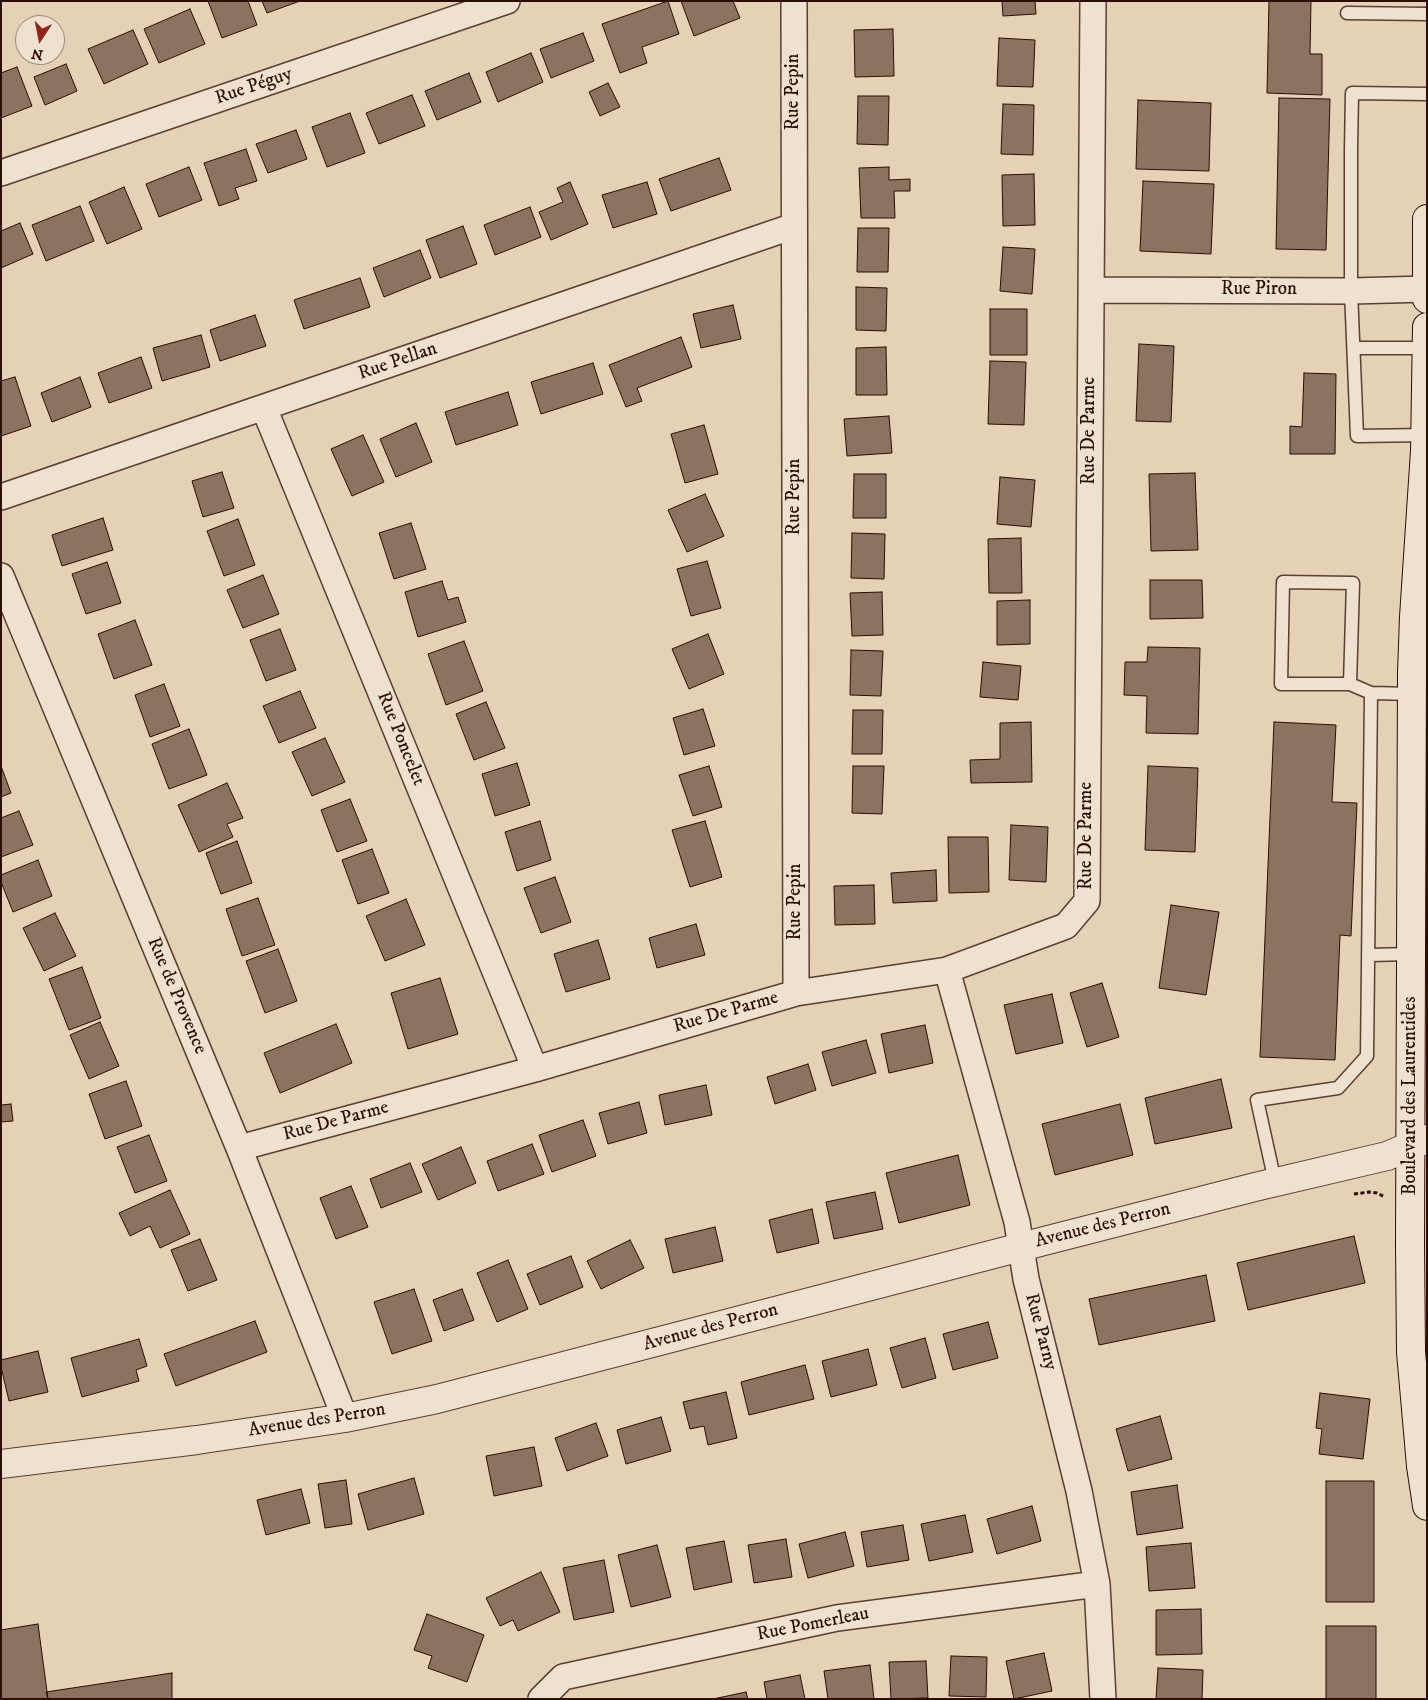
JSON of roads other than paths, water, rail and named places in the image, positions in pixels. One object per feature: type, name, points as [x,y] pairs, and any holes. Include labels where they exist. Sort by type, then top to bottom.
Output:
[{"type":"street","name":"Rue Péguy","points":[[1,173],[507,1]]},
{"type":"street","name":"Rue Pepin","points":[[794,1],[796,993]]},
{"type":"street","name":"Rue De Parme","points":[[239,1148],[535,1069],[796,993],[947,970],[1066,926],[1087,901],[1093,1]]},
{"type":"street","points":[[1427,218],[1427,299]]},
{"type":"street","name":"Rue Pellan","points":[[1,497],[794,226]]},
{"type":"street","name":"Rue Piron","points":[[1092,290],[1352,291],[1427,288]]},
{"type":"street","name":"Boulevard des Laurentides","points":[[1427,327],[1424,484],[1414,627],[1412,694],[1411,954],[1419,1142],[1410,1332],[1427,1506]]},
{"type":"street","name":"Rue Poncelet","points":[[264,408],[535,1069]]},
{"type":"street","name":"Rue de Provence","points":[[1,576],[239,1148],[346,1418]]},
{"type":"street","name":"Rue Parny","points":[[947,970],[1017,1222],[1026,1279],[1079,1491],[1097,1584],[1103,1699]]},
{"type":"street","name":"Avenue des Perron","points":[[1,1464],[197,1440],[346,1418],[437,1399],[1276,1182],[1387,1156],[1419,1142]]},
{"type":"street","name":"Rue Pomerleau","points":[[541,1699],[563,1677],[827,1620],[1097,1584]]},
{"type":"lane","points":[[1347,13],[1427,14]]},
{"type":"lane","points":[[1426,435],[1356,436],[1352,291],[1352,92],[1427,94]]},
{"type":"lane","points":[[1354,348],[1426,348]]},
{"type":"lane","points":[[1350,684],[1353,583],[1283,582],[1281,684],[1350,684],[1371,693],[1412,694]]},
{"type":"lane","points":[[1276,1182],[1257,1100],[1338,1088],[1367,1056],[1371,693]]},
{"type":"lane","points":[[1368,955],[1411,954]]}]
